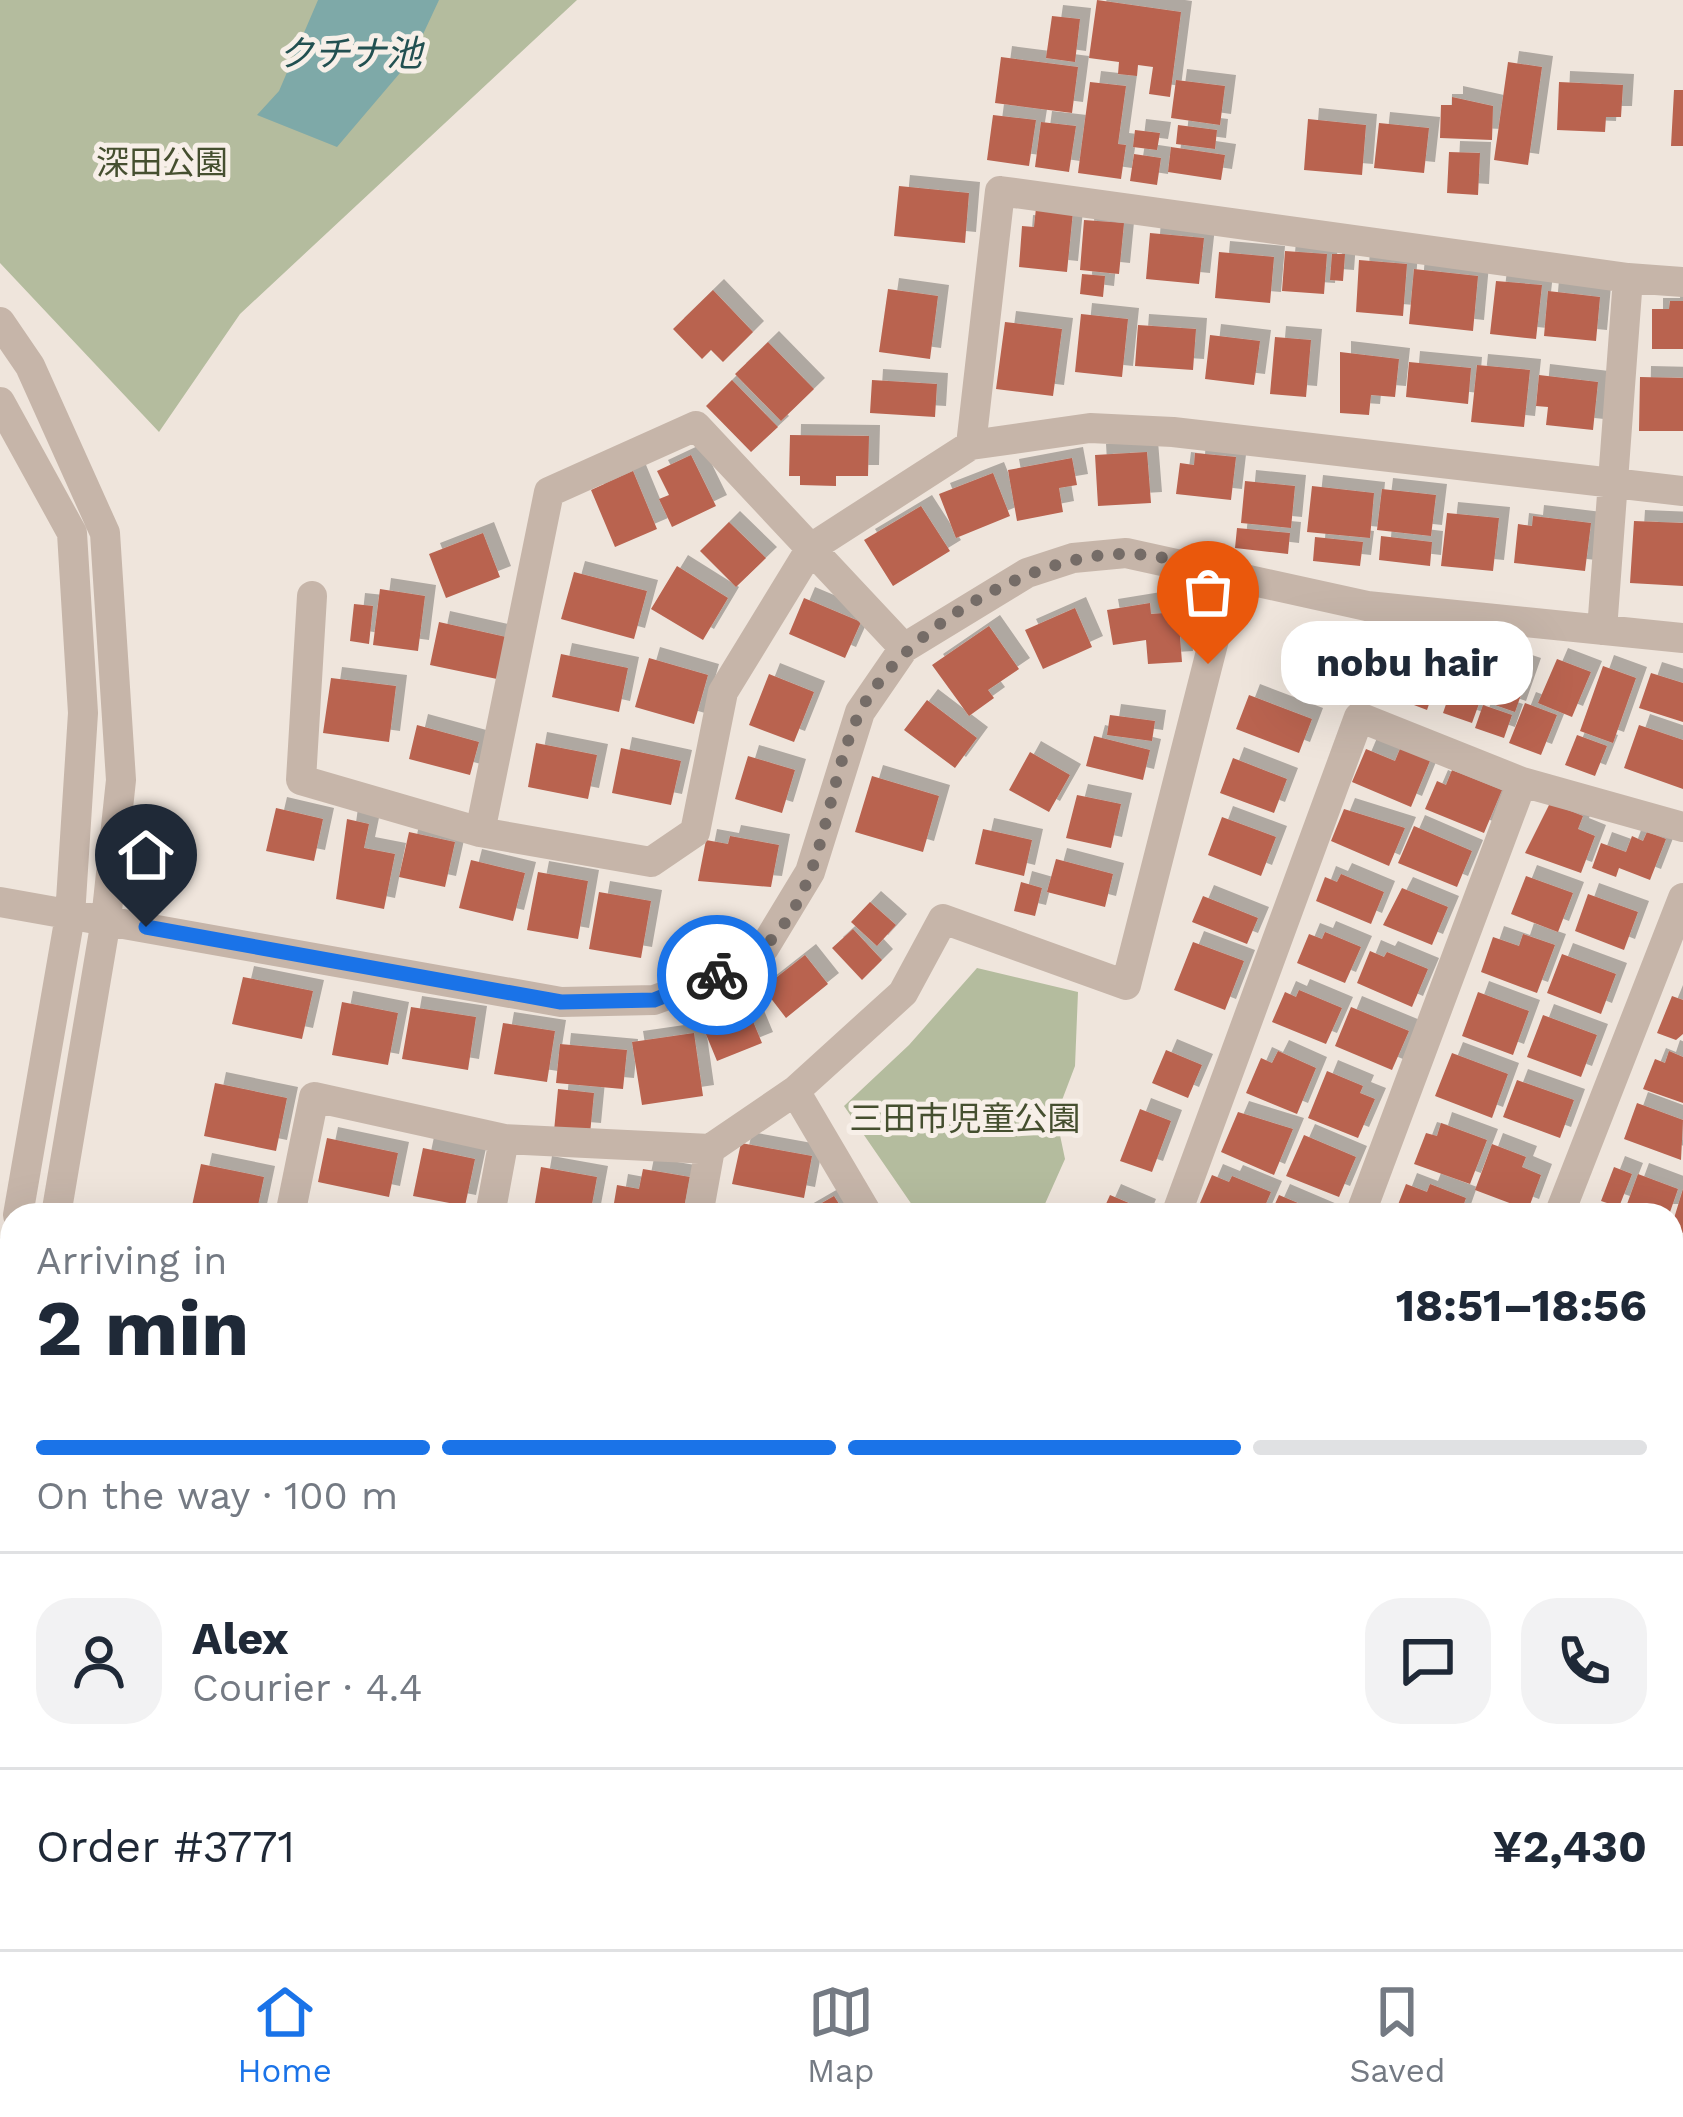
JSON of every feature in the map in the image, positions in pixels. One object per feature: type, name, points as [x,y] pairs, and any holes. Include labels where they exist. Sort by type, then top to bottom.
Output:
[{"type":"street","points":[[971,445],[1000,191],[1683,282]]},
{"type":"street","points":[[1602,630],[1628,278]]},
{"type":"street","points":[[0,322],[30,366],[105,532],[122,780],[106,920],[58,1203]]},
{"type":"street","points":[[0,402],[71,533],[83,713],[70,916],[20,1203]]},
{"type":"street","points":[[480,832],[549,492],[696,426],[904,648]]},
{"type":"street","points":[[312,596],[301,780],[480,832],[651,862],[695,832],[723,692],[812,548],[971,445],[1090,428],[1173,432],[1683,491]]},
{"type":"street","points":[[0,902],[561,1002],[654,1000],[709,980],[764,948],[811,872],[860,712],[904,648],[1027,573],[1072,558],[1126,553],[1367,606],[1683,638]]},
{"type":"street","points":[[292,1203],[314,1097],[504,1139],[710,1149],[795,1091],[904,994],[943,919],[1126,985],[1231,573]]},
{"type":"street","points":[[1180,1203],[1359,717],[1522,782],[1683,827]]},
{"type":"street","points":[[1364,1203],[1522,782]]},
{"type":"street","points":[[1564,1203],[1683,898]]},
{"type":"street","points":[[795,1091],[861,1203]]},
{"type":"street","points":[[492,1203],[504,1139]]},
{"type":"street","points":[[700,1203],[710,1149]]},
{"type":"green space","name":"深田公園","points":[[0,0],[577,0],[240,314],[159,432],[0,263]]},
{"type":"green space","name":"三田市児童公園","points":[[977,968],[1078,992],[1075,1066],[1056,1116],[1065,1159],[1045,1203],[911,1203],[844,1106],[909,1045]]},
{"type":"water","name":"クチナ池","points":[[318,0],[439,0],[411,60],[337,147],[257,115],[279,91]]},
{"type":"building","points":[[1097,0],[1181,12],[1170,97],[1149,94],[1153,67],[1138,65],[1137,76],[1118,74],[1119,62],[1089,58]]},
{"type":"building","points":[[1052,16],[1080,19],[1075,62],[1046,58]]},
{"type":"building","points":[[1001,57],[1078,67],[1072,113],[995,103]]},
{"type":"building","points":[[1508,62],[1542,67],[1528,165],[1494,160]]},
{"type":"building","points":[[1176,80],[1225,86],[1220,125],[1171,118]]},
{"type":"building","points":[[1090,82],[1126,86],[1118,144],[1126,145],[1121,179],[1078,173]]},
{"type":"building","points":[[1559,82],[1623,85],[1621,117],[1606,117],[1605,132],[1557,130]]},
{"type":"building","points":[[1674,90],[1683,90],[1683,146],[1671,146]]},
{"type":"building","points":[[1452,97],[1493,106],[1492,140],[1440,138],[1441,105],[1452,105]]},
{"type":"building","points":[[993,115],[1036,120],[1029,166],[987,160]]},
{"type":"building","points":[[1308,119],[1366,125],[1362,175],[1304,170]]},
{"type":"building","points":[[1041,122],[1076,126],[1069,172],[1035,167]]},
{"type":"building","points":[[1379,123],[1429,128],[1424,173],[1374,168]]},
{"type":"building","points":[[1178,125],[1217,130],[1215,149],[1176,144]]},
{"type":"building","points":[[1135,130],[1160,133],[1157,150],[1133,147]]},
{"type":"building","points":[[1171,147],[1225,155],[1221,180],[1168,172]]},
{"type":"building","points":[[1449,152],[1480,153],[1478,195],[1447,193]]},
{"type":"building","points":[[1134,154],[1161,158],[1157,185],[1130,181]]},
{"type":"building","points":[[899,186],[969,193],[965,243],[894,236]]},
{"type":"building","points":[[1036,208],[1073,211],[1067,272],[1019,267],[1022,226],[1034,227]]},
{"type":"building","points":[[1084,220],[1124,223],[1119,274],[1080,270]]},
{"type":"building","points":[[1150,233],[1204,238],[1199,284],[1146,279]]},
{"type":"building","points":[[1285,251],[1327,254],[1324,294],[1282,291]]},
{"type":"building","points":[[1219,252],[1274,257],[1270,303],[1215,298]]},
{"type":"building","points":[[1332,254],[1345,254],[1343,281],[1330,280]]},
{"type":"building","points":[[1359,260],[1407,264],[1403,316],[1356,312]]},
{"type":"building","points":[[1414,269],[1478,276],[1473,331],[1409,324]]},
{"type":"building","points":[[1082,274],[1105,276],[1103,297],[1080,294]]},
{"type":"building","points":[[1496,281],[1542,285],[1536,339],[1490,334]]},
{"type":"building","points":[[888,289],[938,296],[930,359],[879,352]]},
{"type":"building","points":[[713,290],[753,332],[723,362],[711,350],[702,359],[673,329]]},
{"type":"building","points":[[1548,291],[1600,297],[1596,341],[1544,336]]},
{"type":"building","points":[[1670,301],[1683,301],[1683,349],[1652,349],[1652,309],[1669,309]]},
{"type":"building","points":[[1081,314],[1128,319],[1122,377],[1075,372]]},
{"type":"building","points":[[1005,322],[1062,329],[1053,396],[996,389]]},
{"type":"building","points":[[1138,325],[1196,329],[1193,370],[1135,366]]},
{"type":"building","points":[[1210,335],[1260,341],[1254,385],[1205,379]]},
{"type":"building","points":[[1275,337],[1311,340],[1306,397],[1270,394]]},
{"type":"building","points":[[768,342],[814,389],[781,421],[735,374]]},
{"type":"building","points":[[1340,352],[1399,359],[1395,397],[1371,395],[1369,415],[1340,413]]},
{"type":"building","points":[[1409,362],[1471,368],[1468,404],[1406,397]]},
{"type":"building","points":[[1477,365],[1530,370],[1524,427],[1471,422]]},
{"type":"building","points":[[1539,375],[1598,382],[1593,430],[1546,425],[1548,407],[1536,406]]},
{"type":"building","points":[[1640,377],[1683,378],[1683,431],[1639,431]]},
{"type":"building","points":[[732,380],[778,427],[751,452],[706,406]]},
{"type":"building","points":[[872,380],[937,384],[935,417],[870,413]]},
{"type":"building","points":[[790,435],[869,436],[868,476],[836,476],[836,486],[800,485],[800,476],[789,476]]},
{"type":"building","points":[[1147,452],[1151,503],[1098,506],[1095,455]]},
{"type":"building","points":[[1195,453],[1236,457],[1231,500],[1176,494],[1180,463],[1194,465]]},
{"type":"building","points":[[691,455],[716,506],[672,527],[659,499],[669,495],[657,471]]},
{"type":"building","points":[[1072,458],[1077,485],[1059,488],[1063,512],[1017,521],[1008,470]]},
{"type":"building","points":[[633,471],[657,529],[615,547],[591,490]]},
{"type":"building","points":[[993,473],[1010,516],[956,538],[939,494]]},
{"type":"building","points":[[1245,481],[1295,486],[1291,528],[1241,523]]},
{"type":"building","points":[[1312,486],[1374,493],[1370,538],[1307,532]]},
{"type":"building","points":[[1382,489],[1436,495],[1431,536],[1377,530]]},
{"type":"building","points":[[921,506],[950,551],[893,586],[864,540]]},
{"type":"building","points":[[1447,513],[1499,518],[1493,571],[1441,566]]},
{"type":"building","points":[[1533,516],[1591,523],[1585,571],[1514,563],[1518,524],[1532,526]]},
{"type":"building","points":[[1634,521],[1683,523],[1683,586],[1630,583]]},
{"type":"building","points":[[729,522],[766,558],[736,587],[700,551]]},
{"type":"building","points":[[1237,528],[1290,533],[1288,554],[1235,548]]},
{"type":"building","points":[[483,533],[500,577],[446,598],[429,554]]},
{"type":"building","points":[[1381,536],[1432,542],[1430,566],[1379,560]]},
{"type":"building","points":[[1315,537],[1363,542],[1360,566],[1313,561]]},
{"type":"building","points":[[677,566],[728,598],[703,640],[651,609]]},
{"type":"building","points":[[574,572],[647,591],[634,639],[561,619]]},
{"type":"building","points":[[380,589],[425,596],[418,651],[373,645]]},
{"type":"building","points":[[804,598],[861,622],[845,658],[789,634]]},
{"type":"building","points":[[1150,603],[1151,614],[1178,612],[1182,662],[1148,664],[1146,640],[1113,645],[1107,610]]},
{"type":"building","points":[[354,604],[373,606],[369,644],[350,641]]},
{"type":"building","points":[[1075,608],[1092,647],[1043,669],[1025,630]]},
{"type":"building","points":[[439,622],[506,637],[497,679],[430,665]]},
{"type":"building","points":[[989,626],[1019,669],[988,690],[994,698],[969,716],[932,665]]},
{"type":"building","points":[[561,654],[628,668],[619,712],[552,697]]},
{"type":"building","points":[[1369,654],[1439,675],[1427,710],[1351,681]]},
{"type":"building","points":[[649,658],[708,675],[694,724],[635,707]]},
{"type":"building","points":[[1557,659],[1591,672],[1572,717],[1538,703]]},
{"type":"building","points":[[1518,665],[1530,669],[1515,712],[1495,705],[1507,669],[1515,672]]},
{"type":"building","points":[[1459,666],[1489,676],[1472,723],[1443,713]]},
{"type":"building","points":[[1603,666],[1636,678],[1613,743],[1580,731]]},
{"type":"building","points":[[1651,673],[1683,683],[1683,722],[1639,708]]},
{"type":"building","points":[[769,674],[814,692],[794,742],[749,725]]},
{"type":"building","points":[[331,678],[396,686],[389,742],[323,733]]},
{"type":"building","points":[[1249,695],[1312,719],[1299,753],[1236,729]]},
{"type":"building","points":[[927,700],[977,738],[955,768],[904,730]]},
{"type":"building","points":[[1525,703],[1557,715],[1541,755],[1509,743]]},
{"type":"building","points":[[1483,705],[1512,715],[1504,738],[1475,728]]},
{"type":"building","points":[[1110,715],[1155,721],[1152,741],[1107,735]]},
{"type":"building","points":[[417,725],[479,742],[470,775],[409,759]]},
{"type":"building","points":[[1639,725],[1683,740],[1683,789],[1624,768]]},
{"type":"building","points":[[1577,735],[1607,746],[1595,776],[1565,765]]},
{"type":"building","points":[[1094,736],[1150,750],[1143,780],[1086,766]]},
{"type":"building","points":[[536,743],[597,755],[588,799],[528,787]]},
{"type":"building","points":[[1402,744],[1432,756],[1411,807],[1352,782],[1366,749],[1395,761]]},
{"type":"building","points":[[621,748],[681,761],[671,805],[612,793]]},
{"type":"building","points":[[1030,752],[1070,775],[1049,812],[1009,790]]},
{"type":"building","points":[[748,756],[795,770],[782,813],[735,799]]},
{"type":"building","points":[[1233,758],[1287,779],[1274,813],[1220,793]]},
{"type":"building","points":[[1452,770],[1502,790],[1484,833],[1425,809],[1437,781],[1446,785]]},
{"type":"building","points":[[872,776],[939,796],[923,852],[855,832]]},
{"type":"building","points":[[1077,795],[1121,804],[1111,848],[1066,838]]},
{"type":"building","points":[[1550,803],[1583,816],[1578,829],[1595,836],[1581,873],[1525,853]]},
{"type":"building","points":[[276,808],[323,819],[314,861],[266,851]]},
{"type":"building","points":[[1344,809],[1405,828],[1389,866],[1331,841]]},
{"type":"building","points":[[1222,817],[1276,837],[1261,876],[1208,855]]},
{"type":"building","points":[[347,819],[369,824],[364,848],[395,854],[384,909],[336,899]]},
{"type":"building","points":[[1414,826],[1472,851],[1457,887],[1398,863]]},
{"type":"building","points":[[983,829],[1032,840],[1024,876],[975,864]]},
{"type":"building","points":[[409,832],[455,842],[445,887],[399,877]]},
{"type":"building","points":[[1647,832],[1666,839],[1650,880],[1619,868],[1616,877],[1592,868],[1601,843],[1626,852],[1632,836],[1643,841]]},
{"type":"building","points":[[730,836],[779,845],[771,887],[698,881],[706,840],[728,844]]},
{"type":"building","points":[[1056,859],[1113,874],[1105,907],[1047,892]]},
{"type":"building","points":[[471,860],[525,873],[513,921],[459,908]]},
{"type":"building","points":[[538,872],[588,881],[578,939],[527,930]]},
{"type":"building","points":[[1341,874],[1384,892],[1371,924],[1316,901],[1325,877],[1337,882]]},
{"type":"building","points":[[1526,876],[1573,893],[1558,932],[1511,914]]},
{"type":"building","points":[[1021,882],[1042,888],[1035,916],[1014,911]]},
{"type":"building","points":[[1402,888],[1448,907],[1432,945],[1383,925]]},
{"type":"building","points":[[599,892],[651,901],[641,958],[589,949]]},
{"type":"building","points":[[1588,894],[1638,912],[1624,950],[1575,931]]},
{"type":"building","points":[[1203,896],[1258,918],[1247,944],[1192,922]]},
{"type":"building","points":[[870,902],[896,925],[877,946],[851,922]]},
{"type":"building","points":[[853,929],[882,960],[862,980],[832,948]]},
{"type":"building","points":[[1325,932],[1361,947],[1345,983],[1297,963],[1309,934],[1322,939]]},
{"type":"building","points":[[1523,934],[1555,945],[1537,993],[1481,972],[1493,937],[1519,946]]},
{"type":"building","points":[[1193,942],[1244,961],[1225,1010],[1174,990]]},
{"type":"building","points":[[1370,951],[1384,957],[1387,952],[1428,969],[1412,1007],[1357,983]]},
{"type":"building","points":[[1562,954],[1616,974],[1601,1014],[1547,993]]},
{"type":"building","points":[[805,955],[828,984],[786,1018],[763,988]]},
{"type":"building","points":[[243,977],[313,991],[302,1039],[232,1024]]},
{"type":"building","points":[[1299,990],[1342,1008],[1326,1044],[1272,1022],[1285,992],[1296,997]]},
{"type":"building","points":[[1478,992],[1529,1011],[1513,1055],[1462,1036]]},
{"type":"building","points":[[1672,996],[1683,1000],[1683,1034],[1676,1040],[1657,1033]]},
{"type":"building","points":[[342,1002],[398,1013],[388,1065],[332,1055]]},
{"type":"building","points":[[411,1007],[476,1017],[468,1070],[402,1059]]},
{"type":"building","points":[[747,1007],[762,1043],[717,1061],[703,1027]]},
{"type":"building","points":[[1351,1007],[1409,1031],[1392,1070],[1335,1046]]},
{"type":"building","points":[[1543,1015],[1597,1035],[1581,1077],[1527,1057]]},
{"type":"building","points":[[503,1023],[555,1031],[547,1082],[494,1074]]},
{"type":"building","points":[[694,1033],[703,1096],[642,1105],[632,1042]]},
{"type":"building","points":[[560,1044],[627,1050],[623,1089],[556,1083]]},
{"type":"building","points":[[1166,1050],[1202,1065],[1188,1098],[1152,1083]]},
{"type":"building","points":[[1278,1051],[1316,1068],[1297,1114],[1246,1093],[1261,1058],[1272,1063]]},
{"type":"building","points":[[1669,1051],[1683,1057],[1683,1103],[1643,1089],[1655,1059],[1665,1063]]},
{"type":"building","points":[[1452,1053],[1508,1074],[1492,1118],[1435,1096]]},
{"type":"building","points":[[1327,1071],[1363,1086],[1360,1093],[1375,1099],[1358,1138],[1308,1118]]},
{"type":"building","points":[[1517,1080],[1574,1100],[1560,1138],[1503,1117]]},
{"type":"building","points":[[215,1083],[287,1098],[276,1151],[204,1136]]},
{"type":"building","points":[[558,1089],[594,1093],[590,1134],[554,1131]]},
{"type":"building","points":[[1637,1103],[1683,1120],[1681,1160],[1624,1139]]},
{"type":"building","points":[[1140,1109],[1171,1121],[1152,1172],[1120,1161]]},
{"type":"building","points":[[1238,1112],[1293,1129],[1274,1175],[1221,1152]]},
{"type":"building","points":[[1441,1123],[1487,1140],[1470,1184],[1414,1164],[1426,1133],[1437,1136]]},
{"type":"building","points":[[1304,1135],[1356,1157],[1339,1197],[1286,1176]]},
{"type":"building","points":[[327,1138],[398,1153],[389,1197],[318,1182]]},
{"type":"building","points":[[741,1143],[812,1156],[804,1198],[732,1184]]},
{"type":"building","points":[[1492,1144],[1526,1157],[1522,1167],[1541,1175],[1531,1203],[1509,1203],[1475,1190]]},
{"type":"building","points":[[423,1148],[475,1159],[466,1203],[413,1196]]},
{"type":"building","points":[[201,1164],[264,1177],[259,1203],[193,1203]]},
{"type":"building","points":[[541,1167],[597,1177],[592,1203],[535,1203]]},
{"type":"building","points":[[1614,1167],[1632,1174],[1621,1203],[1601,1201]]},
{"type":"building","points":[[643,1169],[690,1177],[685,1203],[614,1203],[617,1185],[639,1189]]},
{"type":"building","points":[[1638,1174],[1678,1189],[1673,1203],[1627,1203]]},
{"type":"building","points":[[1212,1175],[1229,1182],[1232,1176],[1271,1192],[1266,1203],[1200,1203]]},
{"type":"building","points":[[1406,1184],[1427,1192],[1430,1184],[1466,1198],[1464,1203],[1399,1203]]},
{"type":"way so far","points":[[717,975],[764,948],[787,916],[811,872],[860,712],[904,648],[1027,573],[1072,558],[1126,553],[1231,573],[1208,664]]},
{"type":"place","name":"nobu hair","points":[[1208,664]]},
{"type":"route","points":[[146,927],[561,1002],[654,1000],[717,975]]}]
